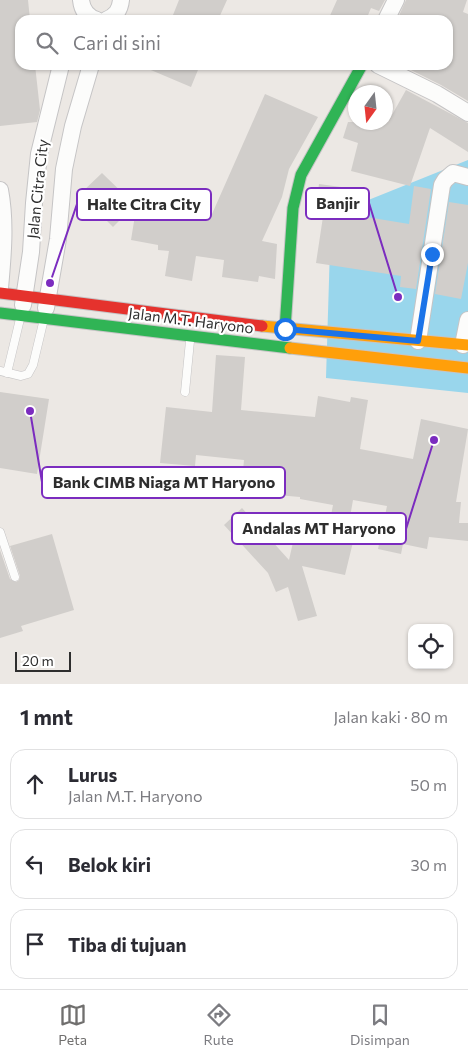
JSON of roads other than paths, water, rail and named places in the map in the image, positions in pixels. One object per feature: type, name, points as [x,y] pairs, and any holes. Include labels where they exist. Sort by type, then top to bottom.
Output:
[{"type":"main road","points":[[285,329],[291,225],[297,187],[301,175],[359,70]]},
{"type":"main road","name":"Jalan M.T. Haryono","points":[[0,293],[285,329],[466,345]]},
{"type":"main road","name":"Jalan M.T. Haryono","points":[[0,313],[191,337],[468,368]]},
{"type":"street","points":[[115,15],[121,6],[121,0]]},
{"type":"street","points":[[388,15],[396,0]]},
{"type":"street","name":"Jalan Citra City","points":[[21,315],[31,252],[39,154],[60,70]]},
{"type":"street","name":"Jalan Citra City","points":[[44,318],[62,204],[64,169],[73,126],[90,70]]},
{"type":"street","points":[[388,70],[437,94],[468,113]]},
{"type":"street","points":[[418,341],[442,185],[454,173],[468,177]]},
{"type":"street","points":[[0,190],[4,245],[0,288]]},
{"type":"street","points":[[31,252],[55,255]]},
{"type":"street","points":[[466,345],[468,320]]},
{"type":"lane","points":[[21,315],[4,372],[21,376],[28,374],[33,365],[44,318]]},
{"type":"lane","points":[[185,392],[191,337]]},
{"type":"lane","points":[[0,532],[15,577]]},
{"type":"water","points":[[468,160],[468,393],[326,378],[331,215]]},
{"type":"place","name":"Halte Citra City","points":[[50,283]]},
{"type":"place","name":"Banjir","points":[[398,297]]},
{"type":"place","name":"Bank CIMB Niaga MT Haryono","points":[[30,411]]},
{"type":"place","name":"Andalas MT Haryono","points":[[434,440]]}]
